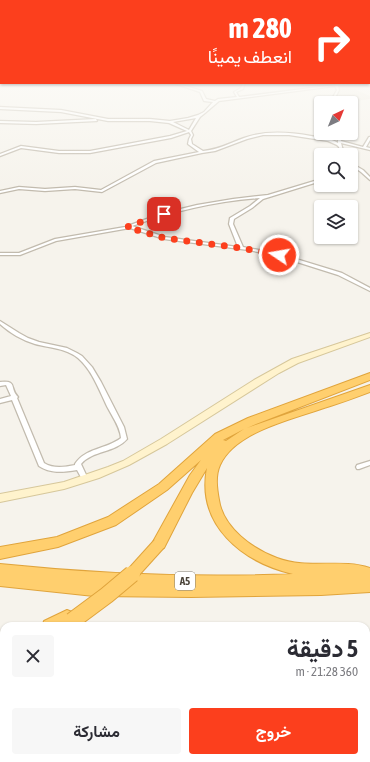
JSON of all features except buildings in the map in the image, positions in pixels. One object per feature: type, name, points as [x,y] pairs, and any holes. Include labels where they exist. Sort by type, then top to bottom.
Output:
[{"type":"highway","points":[[0,553],[58,542],[112,521],[163,487],[210,444],[230,431],[370,376]]},
{"type":"highway","points":[[68,622],[103,601],[140,567],[156,543],[202,464],[225,443],[238,434],[251,429],[370,388]]},
{"type":"highway","points":[[251,429],[222,451],[216,461],[211,477],[211,497],[214,509],[225,528],[248,549],[262,558],[288,568],[314,571],[360,572],[370,575]]},
{"type":"highway","points":[[156,543],[194,466],[206,452],[230,431]]},
{"type":"highway","name":"A5","points":[[0,570],[83,579],[145,581],[310,580],[370,575]]},
{"type":"highway","name":"A5","points":[[0,580],[94,590],[221,591],[370,586]]},
{"type":"street","points":[[92,118],[103,120]]},
{"type":"street","points":[[0,122],[36,123],[103,120],[150,120],[170,122],[191,118]]},
{"type":"street","points":[[0,156],[21,147],[59,152],[90,152],[171,137],[190,131],[198,118]]},
{"type":"street","points":[[170,122],[190,131]]},
{"type":"street","points":[[190,131],[192,135],[190,144],[202,152]]},
{"type":"street","points":[[0,192],[19,188],[39,190],[75,188],[102,191],[155,162],[229,146],[257,135],[282,133],[300,134],[328,140],[339,144],[340,147]]},
{"type":"street","points":[[364,148],[370,138]]},
{"type":"street","points":[[340,147],[340,142],[370,149]]},
{"type":"street","points":[[358,168],[364,172],[370,179]]},
{"type":"street","points":[[241,248],[232,229],[231,220],[262,198],[314,182]]},
{"type":"street","points":[[0,254],[20,254],[55,240],[127,227],[164,214],[210,202],[243,197],[269,196]]},
{"type":"street","points":[[127,227],[164,238],[241,248],[279,255],[334,272],[352,279],[370,290]]},
{"type":"street","points":[[0,322],[15,334],[28,340],[67,350],[79,356],[94,375],[121,428],[124,439],[114,446],[82,459],[78,464],[85,479]]},
{"type":"street","points":[[0,498],[39,492],[85,479],[113,468],[138,456],[276,371],[296,361],[370,335]]},
{"type":"street","points":[[0,384],[8,383],[15,397],[41,464],[46,468],[56,470],[79,467]]},
{"type":"street","points":[[0,401],[15,397]]},
{"type":"street","points":[[359,467],[370,463]]},
{"type":"route","points":[[164,214],[127,227],[164,238],[241,248],[279,255]]}]
